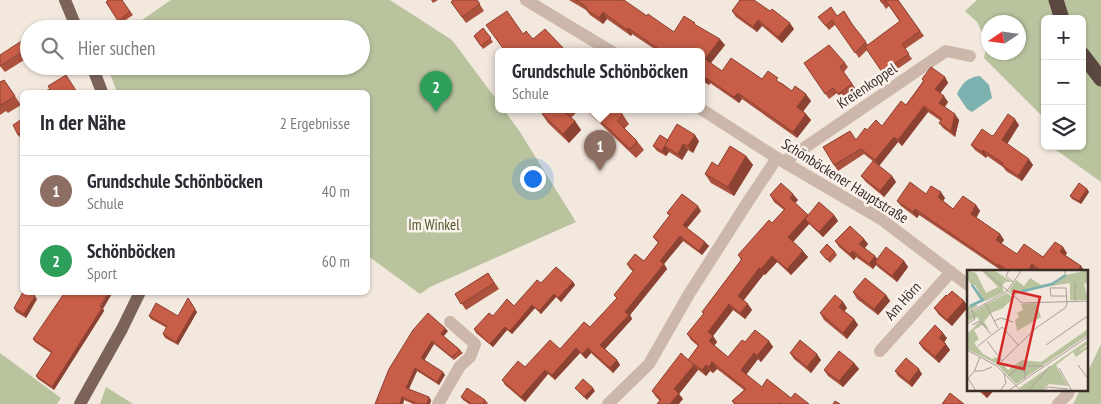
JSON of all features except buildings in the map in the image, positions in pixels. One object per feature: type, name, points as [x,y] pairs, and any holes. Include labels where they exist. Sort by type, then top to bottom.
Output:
[{"type":"highway","points":[[1056,0],[1061,15]]},
{"type":"highway","points":[[1086,59],[1101,79]]},
{"type":"main road","points":[[65,0],[73,20]]},
{"type":"main road","points":[[95,75],[101,90]]},
{"type":"main road","points":[[80,404],[138,295]]},
{"type":"street","points":[[526,0],[605,48]]},
{"type":"street","name":"Kreienkoppel","points":[[781,160],[946,51],[970,56]]},
{"type":"street","name":"Schönböckener Hauptstraße","points":[[705,112],[781,160],[881,219],[967,283]]},
{"type":"street","points":[[608,404],[649,364],[748,200],[781,160]]},
{"type":"street","name":"Am Hörn","points":[[880,352],[951,272]]},
{"type":"street","points":[[438,404],[460,366],[470,357],[475,344],[450,322]]},
{"type":"street","points":[[1058,404],[1068,392]]},
{"type":"green space","name":"Im Winkel","points":[[171,0],[390,0],[452,40],[495,98],[495,113],[506,113],[576,222],[430,287],[420,294],[370,257],[370,90],[116,90],[110,75],[370,75],[370,20],[142,20]]},
{"type":"green space","points":[[977,0],[1101,0],[1101,182],[1056,150],[1086,150],[1086,15],[1041,15],[1041,115],[986,60],[1026,60],[1026,15],[981,15],[981,30],[977,22],[965,11]]},
{"type":"green space","points":[[1101,344],[1101,404],[1073,404],[1079,392],[1088,392],[1088,371]]},
{"type":"green space","points":[[0,353],[61,398],[57,404],[0,404]]},
{"type":"green space","points":[[106,387],[133,404],[100,404]]},
{"type":"water","points":[[980,76],[989,85],[992,98],[972,112],[967,109],[957,94],[966,81]]},
{"type":"place","name":"Schönböcken","points":[[436,112]]},
{"type":"place","name":"Grundschule Schönböcken","points":[[600,171]]}]
